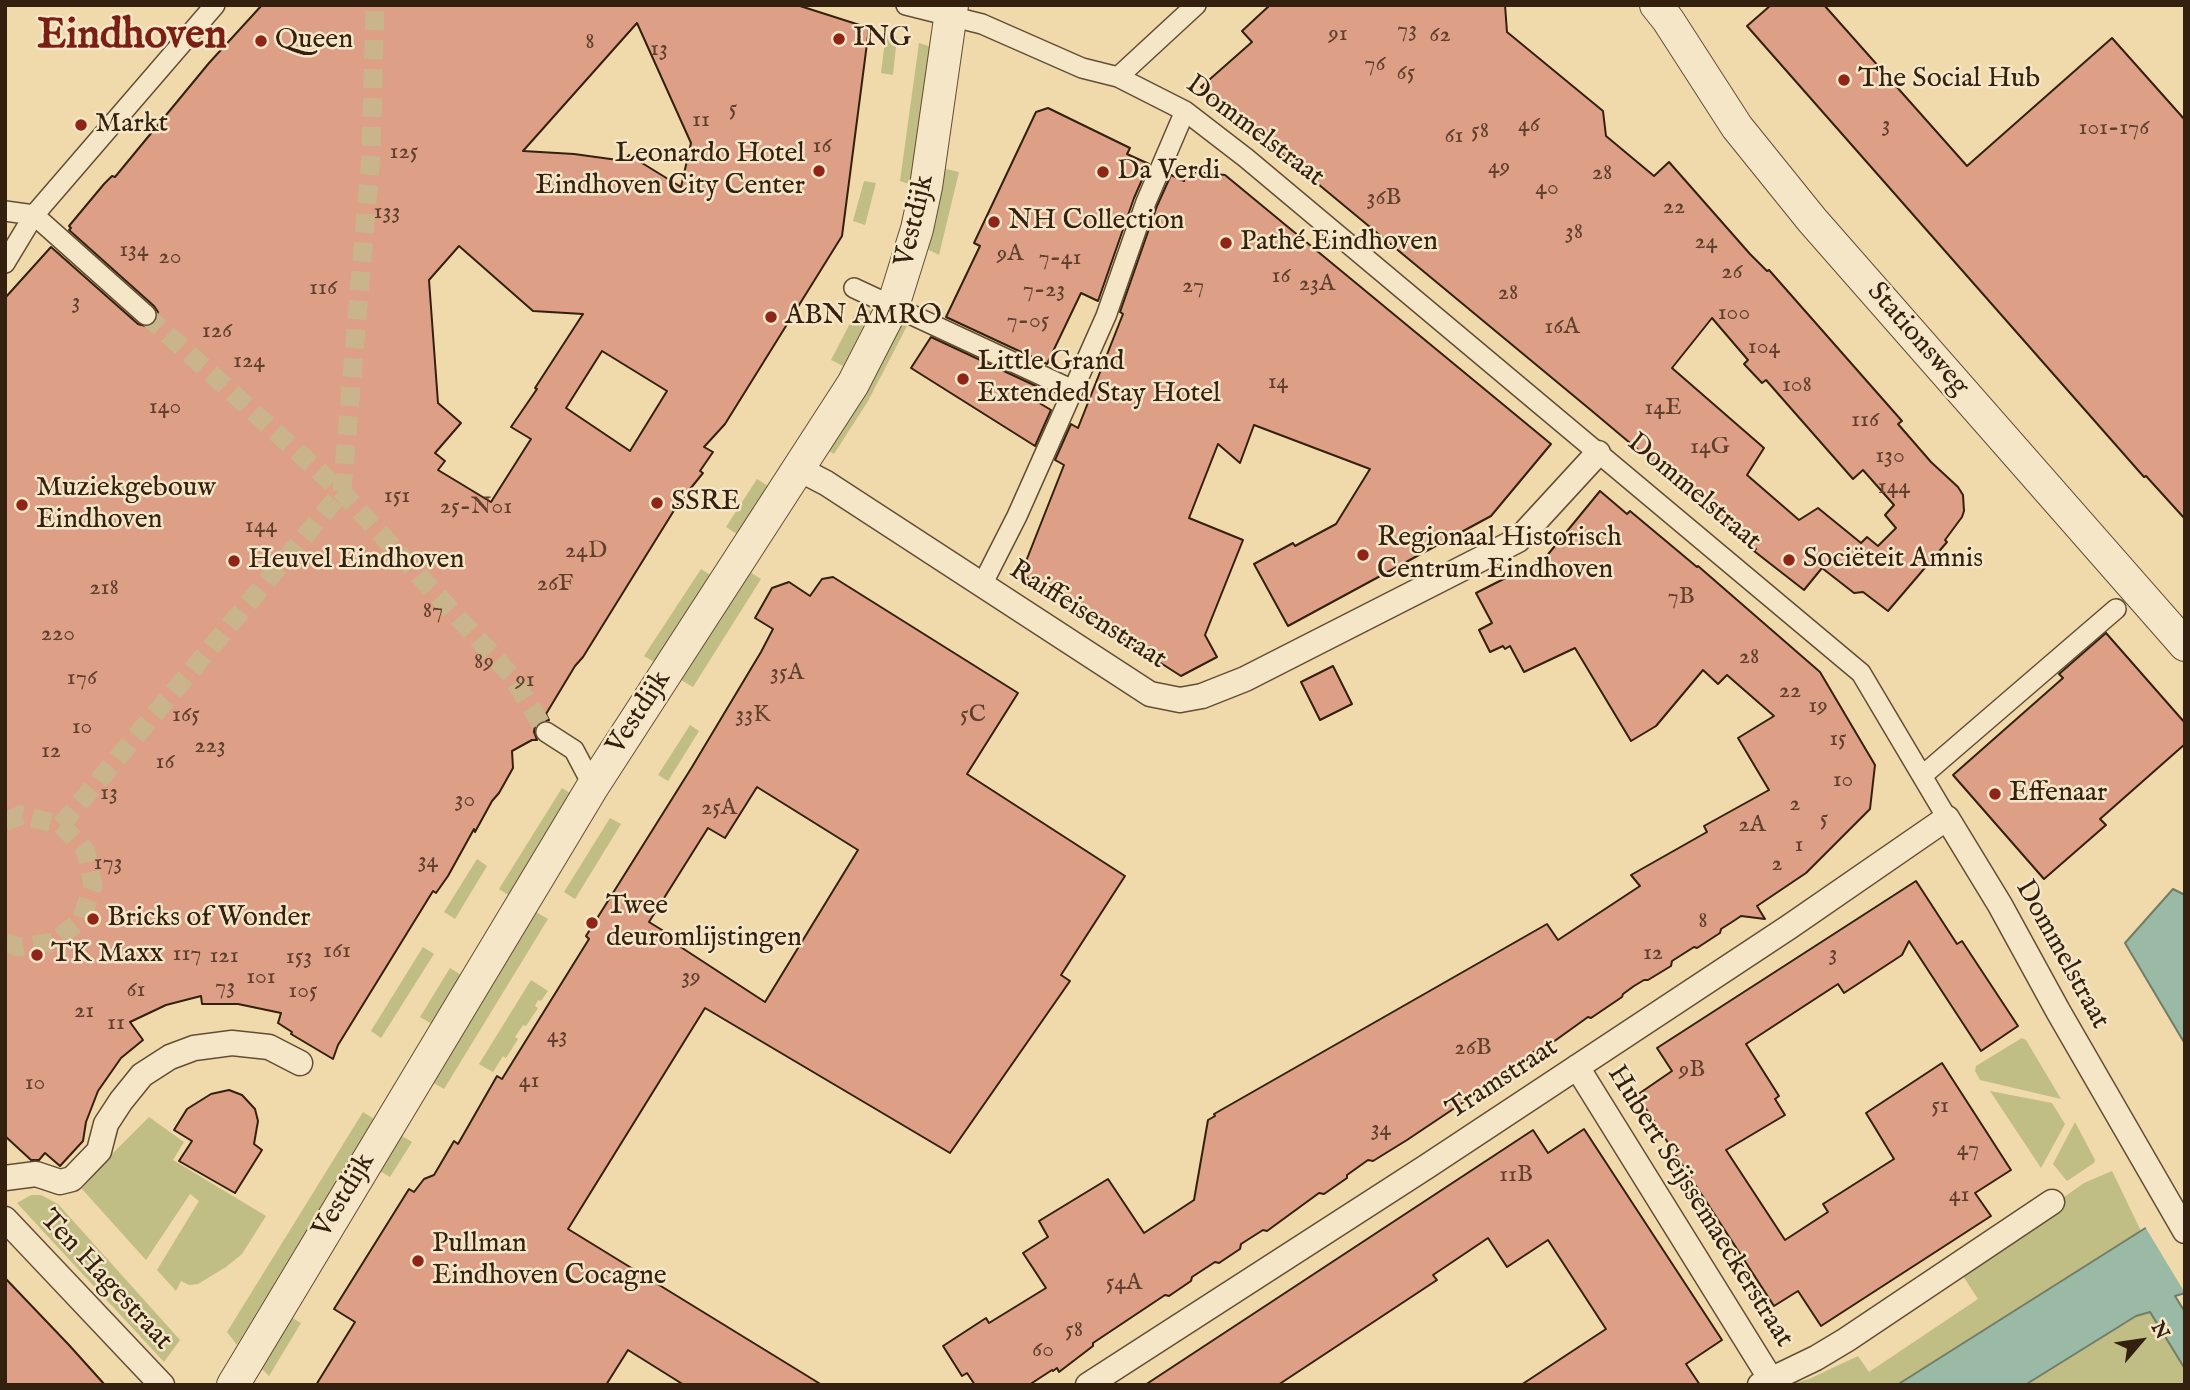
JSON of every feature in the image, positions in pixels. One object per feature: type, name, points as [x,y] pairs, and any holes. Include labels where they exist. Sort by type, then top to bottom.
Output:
[{"type":"street","points":[[5,263],[34,215],[215,5]]},
{"type":"street","name":"Dommelstraat","points":[[906,5],[951,11],[1082,68],[1118,78],[1185,111],[1246,158],[1861,673],[2000,905],[2185,1231]]},
{"type":"street","points":[[1118,78],[1196,5]]},
{"type":"street","name":"Vestdijk","points":[[233,1385],[593,786],[853,384],[893,306],[914,240],[926,187],[951,11]]},
{"type":"street","name":"Stationsweg","points":[[1662,13],[1737,127],[1812,220],[2185,645]]},
{"type":"street","points":[[982,585],[1017,516],[1106,316],[1146,202],[1185,111]]},
{"type":"street","points":[[5,211],[34,215],[146,315]]},
{"type":"street","points":[[854,288],[1073,390]]},
{"type":"street","name":"Raiffeisenstraat","points":[[797,468],[826,483],[1150,694],[1180,700],[1202,696],[1245,679],[1518,540],[1598,453]]},
{"type":"street","points":[[1922,776],[2116,609]]},
{"type":"street","points":[[546,732],[574,750],[593,786]]},
{"type":"street","name":"Tramstraat","points":[[1088,1385],[1577,1067],[1789,927],[1947,818]]},
{"type":"street","points":[[5,1178],[36,1174],[60,1182],[72,1179],[99,1152],[106,1124],[128,1092],[142,1075],[170,1057],[194,1048],[232,1043],[269,1047],[300,1063]]},
{"type":"street","name":"Hubert Seijssemaeckerstraat","points":[[1577,1067],[1765,1382]]},
{"type":"street","points":[[1765,1382],[1816,1358],[1846,1340],[2052,1202]]},
{"type":"street","name":"Ten Hagestraat","points":[[5,1219],[162,1385]]},
{"type":"shaded area","points":[[886,33],[897,37],[893,75],[881,73]]},
{"type":"shaded area","points":[[919,43],[932,47],[912,185],[900,181]]},
{"type":"shaded area","points":[[946,169],[959,172],[939,255],[927,249]]},
{"type":"shaded area","points":[[864,181],[876,183],[865,225],[853,221]]},
{"type":"shaded area","points":[[859,306],[871,311],[843,366],[831,360]]},
{"type":"shaded area","points":[[899,323],[907,326],[868,401],[834,454],[827,450]]},
{"type":"shaded area","points":[[757,479],[768,486],[737,534],[726,527]]},
{"type":"shaded area","points":[[701,569],[712,576],[656,663],[644,656]]},
{"type":"shaded area","points":[[750,572],[761,579],[693,687],[681,680]]},
{"type":"shaded area","points":[[690,725],[699,731],[668,781],[658,775]]},
{"type":"shaded area","points":[[562,788],[573,795],[510,896],[499,889]]},
{"type":"shaded area","points":[[610,818],[621,824],[575,899],[564,892]]},
{"type":"shaded area","points":[[477,859],[487,866],[455,919],[444,912]]},
{"type":"shaded area","points":[[2173,889],[2185,895],[2185,1044],[2125,943]]},
{"type":"shaded area","points":[[536,912],[548,919],[444,1089],[432,1082]]},
{"type":"shaded area","points":[[423,947],[434,954],[381,1038],[371,1031]]},
{"type":"shaded area","points":[[450,968],[461,975],[432,1024],[420,1017]]},
{"type":"shaded area","points":[[531,980],[548,991],[541,1001],[538,1000],[535,1006],[538,1008],[515,1037],[518,1039],[506,1058],[503,1056],[493,1072],[479,1064]]},
{"type":"shaded area","points":[[2022,1038],[2026,1040],[2061,1099],[1980,1080],[1975,1071],[1976,1066]]},
{"type":"shaded area","points":[[1990,1091],[2052,1103],[2065,1124],[2041,1168]]},
{"type":"shaded area","points":[[363,1112],[374,1119],[237,1345],[227,1332]]},
{"type":"shaded area","points":[[149,1117],[184,1142],[173,1160],[266,1216],[242,1254],[198,1284],[189,1285],[181,1281],[176,1291],[157,1270],[199,1201],[190,1194],[146,1260],[82,1189]]},
{"type":"shaded area","points":[[2075,1122],[2095,1160],[2067,1181],[2053,1164]]},
{"type":"shaded area","points":[[400,1135],[412,1142],[390,1177],[378,1170]]},
{"type":"shaded area","points":[[2112,1171],[2141,1231],[1897,1385],[1786,1385],[1809,1379],[1858,1356],[1869,1372],[1978,1299],[1961,1273],[2084,1183]]},
{"type":"shaded area","points":[[31,1195],[41,1195],[58,1204],[180,1340],[164,1362],[17,1203]]},
{"type":"shaded area","points":[[2185,1203],[2185,1293],[2175,1296],[2185,1312],[2185,1369],[2150,1312],[2136,1316],[2025,1385],[1897,1385]]},
{"type":"shaded area","points":[[2150,1312],[2185,1369],[2185,1385],[2025,1385],[2137,1316]]},
{"type":"shaded area","points":[[289,1316],[301,1323],[269,1376],[259,1366]]},
{"type":"pier","points":[[2185,1200],[2185,1293],[2144,1225]]},
{"type":"building","name":"Heuvel Eindhoven","points":[[262,5],[797,5],[869,28],[842,236],[725,424],[704,447],[713,452],[700,471],[703,473],[678,504],[575,666],[546,714],[549,720],[541,721],[535,726],[537,740],[512,751],[513,768],[499,793],[475,832],[474,829],[448,876],[436,893],[433,891],[338,1045],[333,1059],[278,1023],[281,1013],[238,1004],[202,1004],[201,996],[166,1005],[130,1022],[143,1040],[121,1058],[98,1091],[86,1122],[83,1141],[60,1166],[45,1153],[39,1160],[31,1160],[5,1136],[5,298],[51,247],[138,324],[149,327],[156,323],[158,312],[154,306],[69,230],[69,226],[104,184],[112,176],[115,177],[209,63]],"holes":[[[637,23],[691,143],[681,187],[629,155],[625,161],[523,151]],[[459,246],[533,311],[583,314],[511,427],[531,439],[491,502],[438,470],[445,461],[435,453],[461,423],[438,403],[429,280]],[[602,351],[667,391],[630,451],[566,408]]]},
{"type":"building","points":[[1270,5],[1505,5],[1507,32],[1603,111],[1606,136],[1654,176],[1669,162],[1750,254],[1769,270],[1902,421],[1898,424],[1931,462],[1958,487],[1963,495],[1964,511],[1945,540],[1947,542],[1888,611],[1863,592],[1854,593],[1822,568],[1804,590],[1201,87],[1252,42],[1242,31]],"holes":[[[1712,318],[1748,360],[1744,364],[1762,383],[1766,380],[1853,479],[1863,470],[1894,505],[1885,515],[1896,528],[1878,546],[1867,537],[1861,543],[1818,508],[1799,520],[1747,475],[1764,448],[1672,368]]]},
{"type":"building","points":[[1771,5],[1824,5],[1967,166],[2112,38],[2185,120],[2185,519],[2146,476],[2144,477],[1747,26]]},
{"type":"building","points":[[1048,108],[1130,148],[1127,154],[1149,164],[1134,198],[1098,301],[1081,293],[1047,364],[946,317],[980,246],[974,243],[1036,112]]},
{"type":"building","points":[[1185,171],[1225,175],[1551,444],[1491,516],[1288,626],[1254,564],[1336,524],[1370,469],[1254,425],[1240,463],[1218,444],[1189,518],[1243,540],[1205,635],[1217,657],[1181,676],[1021,574],[1064,465],[1055,460],[1071,424],[1078,428],[1123,314],[1120,312],[1157,206],[1171,175],[1184,181]]},
{"type":"building","name":"Little Grand Extended Stay Hotel","points":[[931,337],[1036,386],[1031,398],[1051,410],[1035,446],[911,368]]},
{"type":"building","points":[[1600,491],[1627,514],[1630,511],[1698,566],[1820,672],[1875,765],[1870,809],[1806,873],[1757,906],[1765,919],[1741,916],[1697,948],[1694,947],[1672,961],[1671,966],[1634,986],[1591,1018],[1588,1017],[1542,1050],[1538,1049],[1517,1063],[1516,1067],[1407,1140],[1373,1161],[1368,1160],[1324,1194],[1319,1193],[1267,1231],[1263,1230],[1241,1244],[1240,1249],[1219,1263],[1215,1262],[1169,1296],[1165,1295],[1093,1343],[1093,1346],[1059,1372],[1057,1368],[1052,1370],[1029,1385],[975,1385],[967,1373],[962,1376],[943,1346],[986,1318],[989,1323],[1046,1288],[1023,1253],[1048,1237],[1039,1221],[1108,1179],[1144,1233],[1194,1200],[1208,1120],[1215,1116],[1214,1114],[1547,924],[1558,940],[1640,886],[1631,875],[1707,832],[1704,826],[1769,790],[1738,738],[1774,716],[1727,675],[1718,684],[1703,670],[1656,726],[1631,741],[1575,648],[1524,672],[1510,646],[1490,652],[1479,630],[1492,623],[1476,593],[1545,558]]},
{"type":"building","points":[[833,577],[1018,693],[967,774],[1125,876],[1061,975],[1070,981],[950,1153],[705,1008],[568,1229],[822,1385],[684,1385],[628,1350],[606,1385],[316,1385],[355,1322],[334,1309],[409,1189],[414,1192],[424,1179],[434,1175],[454,1141],[458,1144],[497,1076],[502,1079],[589,939],[586,936],[761,652],[773,629],[755,618],[772,588],[789,582],[810,596],[822,579]],"holes":[[[757,787],[858,850],[765,1002],[673,942],[675,938],[649,922],[708,828],[725,838]]]},
{"type":"building","points":[[2106,633],[2185,723],[2185,744],[2100,819],[2106,825],[2044,879],[1953,775],[2063,678],[2059,674]]},
{"type":"building","points":[[1333,666],[1352,704],[1320,720],[1301,682]]},
{"type":"building","points":[[1916,881],[1957,944],[1962,941],[2018,1026],[1981,1051],[1909,941],[1902,955],[1844,993],[1838,984],[1746,1044],[1779,1096],[1775,1099],[1785,1115],[1726,1150],[1785,1240],[1828,1212],[1823,1204],[1894,1159],[1866,1113],[1942,1063],[2011,1170],[1975,1193],[1991,1216],[1821,1326],[1798,1291],[1774,1306],[1637,1095],[1672,1071],[1657,1048]]},
{"type":"building","points":[[229,1090],[242,1095],[255,1109],[258,1121],[254,1144],[262,1150],[235,1193],[179,1161],[192,1141],[174,1130],[187,1109],[211,1094]]},
{"type":"building","points":[[1584,1129],[1722,1340],[1686,1364],[1700,1385],[1521,1385],[1606,1329],[1548,1240],[1507,1267],[1488,1238],[1433,1275],[1437,1280],[1278,1385],[1145,1385],[1533,1130],[1548,1153]]},
{"type":"building","points":[[5,1278],[69,1345],[105,1385],[5,1385]]},
{"type":"tunnel","points":[[61,825],[342,492],[371,154],[375,5]]},
{"type":"tunnel","points":[[146,315],[342,492],[511,675],[546,732]]},
{"type":"tunnel","points":[[5,822],[21,815],[61,825],[86,851],[93,886],[81,920],[53,942],[18,947],[5,942]]},
{"type":"place","name":"ING","points":[[839,39]]},
{"type":"place","name":"Queen","points":[[261,41]]},
{"type":"place","name":"The Social Hub","points":[[1844,80]]},
{"type":"place","name":"Markt","points":[[81,125]]},
{"type":"place","name":"Leonardo Hotel Eindhoven City Center","points":[[819,171]]},
{"type":"place","name":"Da Verdi","points":[[1103,172]]},
{"type":"place","name":"NH Collection","points":[[994,222]]},
{"type":"place","name":"Pathé Eindhoven","points":[[1226,243]]},
{"type":"place","name":"ABN AMRO","points":[[771,317]]},
{"type":"place","name":"Little Grand Extended Stay Hotel","points":[[963,379]]},
{"type":"place","name":"SSRE","points":[[657,503]]},
{"type":"place","name":"Muziekgebouw Eindhoven","points":[[22,505]]},
{"type":"place","name":"Regionaal Historisch Centrum Eindhoven","points":[[1363,555]]},
{"type":"place","name":"Sociëteit Amnis","points":[[1789,560]]},
{"type":"place","name":"Heuvel Eindhoven","points":[[234,561]]},
{"type":"place","name":"Effenaar","points":[[1995,794]]},
{"type":"place","name":"Bricks of Wonder","points":[[93,919]]},
{"type":"place","name":"Twee deuromlijstingen","points":[[592,923]]},
{"type":"place","name":"TK Maxx","points":[[37,955]]},
{"type":"place","name":"Pullman Eindhoven Cocagne","points":[[418,1261]]},
{"type":"district","name":"Eindhoven","points":[[132,38]]}]
